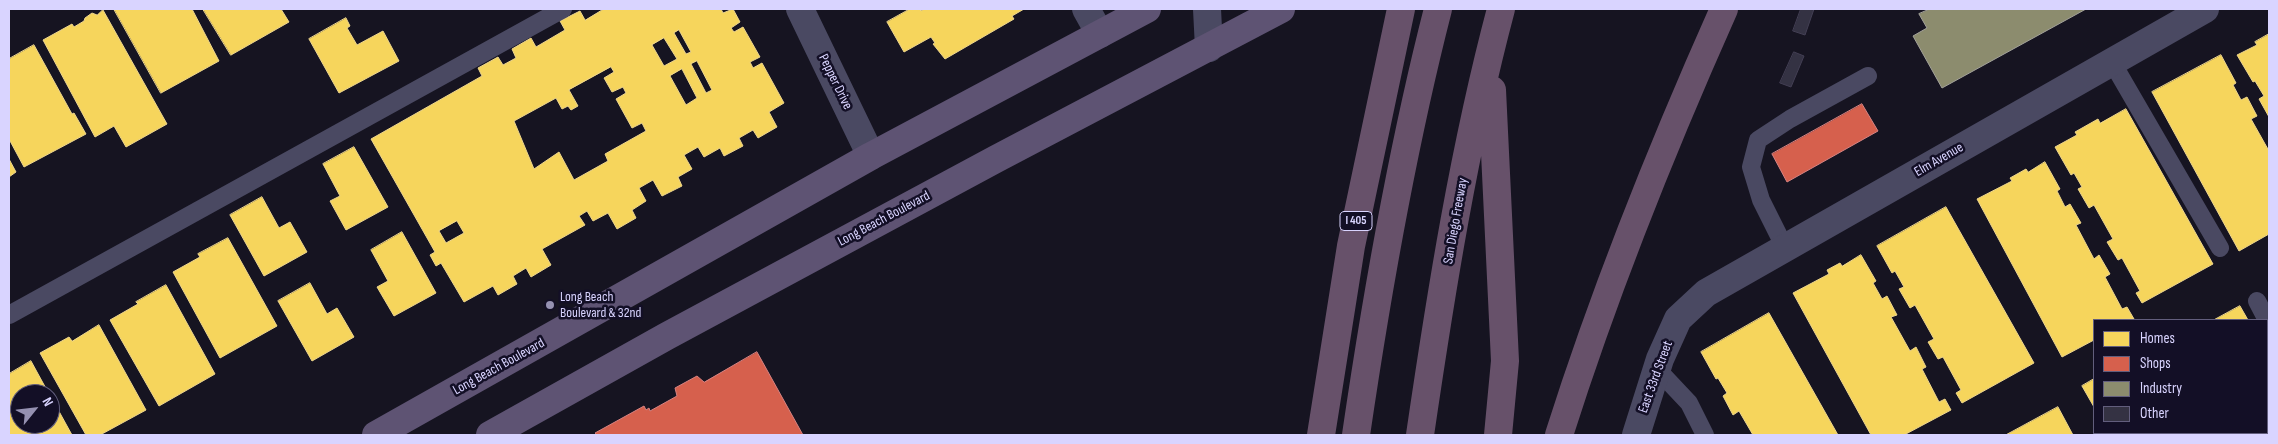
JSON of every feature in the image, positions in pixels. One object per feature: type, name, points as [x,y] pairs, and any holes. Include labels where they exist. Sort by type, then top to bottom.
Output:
[{"type":"highway","name":"I 405","points":[[1321,435],[1351,246],[1401,9]]},
{"type":"highway","points":[[1356,435],[1375,305],[1422,70],[1438,9]]},
{"type":"highway","points":[[1485,9],[1491,47],[1504,361],[1498,435]]},
{"type":"highway","name":"San Diego Freeway","points":[[1420,435],[1435,337],[1466,165],[1501,9]]},
{"type":"highway","points":[[1559,435],[1607,294],[1678,112],[1724,9]]},
{"type":"main road","name":"Long Beach Boulevard","points":[[388,432],[871,156],[1147,9]]},
{"type":"main road","name":"Long Beach Boulevard","points":[[490,435],[667,336],[978,168],[1281,9]]},
{"type":"street","name":"Pepper Drive","points":[[800,9],[871,156]]},
{"type":"street","points":[[1086,9],[1100,34]]},
{"type":"street","points":[[1207,9],[1209,48]]},
{"type":"street","name":"Elm Avenue","points":[[1678,319],[1706,293],[2205,9]]},
{"type":"street","name":"East 33rd Street","points":[[1636,435],[1657,369],[1678,319]]},
{"type":"lane","points":[[9,315],[563,9]]},
{"type":"lane","points":[[2112,62],[2220,248]]},
{"type":"lane","points":[[1785,248],[1761,200],[1751,167],[1758,140],[1790,119],[1868,76]]},
{"type":"lane","points":[[2257,301],[2266,319]]},
{"type":"lane","points":[[1657,369],[1689,403],[1705,435]]},
{"type":"building: Homes","points":[[114,9],[192,9],[219,61],[161,93]]},
{"type":"building: Homes","points":[[203,9],[281,9],[289,22],[231,55]]},
{"type":"building: Homes","points":[[604,9],[721,9],[723,13],[733,9],[740,22],[731,28],[734,32],[743,27],[760,57],[750,62],[753,68],[762,63],[784,103],[769,112],[777,127],[758,138],[753,130],[739,138],[743,146],[724,156],[720,148],[704,157],[698,147],[684,155],[692,169],[678,177],[682,186],[662,196],[653,180],[639,188],[646,201],[632,210],[636,218],[617,229],[608,213],[593,221],[587,211],[579,216],[585,225],[542,249],[551,265],[531,277],[526,268],[513,276],[517,284],[498,295],[493,286],[464,302],[441,263],[436,266],[430,255],[435,252],[371,139],[482,76],[478,68],[498,57],[503,65],[516,58],[512,49],[531,38],[536,47],[565,30],[560,21],[580,11],[585,20]],"holes":[[[679,30],[691,52],[686,54],[674,33]],[[664,38],[677,59],[664,66],[652,45]],[[697,61],[712,90],[706,93],[691,64]],[[611,67],[614,72],[604,78],[612,92],[623,87],[626,93],[616,99],[632,128],[642,123],[646,131],[605,154],[608,161],[574,180],[559,152],[534,169],[514,121],[556,98],[562,109],[568,106],[571,110],[578,106],[569,90]],[[682,69],[697,98],[686,105],[670,76]],[[457,221],[464,233],[446,243],[439,231]]]},
{"type":"building: Homes","points":[[910,9],[919,9],[921,11],[924,9],[1024,9],[1012,16],[1014,19],[945,59],[933,44],[935,43],[931,37],[904,52],[887,22]]},
{"type":"building: Homes","points":[[103,10],[167,124],[126,147],[114,126],[95,137],[43,40],[72,24],[74,27],[92,13],[97,15]]},
{"type":"building: Homes","points":[[346,18],[350,26],[347,28],[357,45],[383,31],[399,61],[339,93],[309,39]]},
{"type":"building: Homes","points":[[2269,34],[2269,117],[2259,99],[2264,96],[2237,55],[2257,45],[2255,42]]},
{"type":"building: Homes","points":[[34,45],[72,114],[74,113],[86,134],[24,167],[9,139],[9,59]]},
{"type":"building: Homes","points":[[2221,55],[2236,83],[2233,85],[2241,100],[2247,97],[2257,116],[2251,119],[2269,151],[2269,234],[2239,251],[2152,92]]},
{"type":"building: Homes","points":[[2126,109],[2213,264],[2142,303],[2136,293],[2140,291],[2122,258],[2118,260],[2107,242],[2113,239],[2094,205],[2089,208],[2078,189],[2082,187],[2074,173],[2071,175],[2055,147],[2077,135],[2075,132],[2098,119],[2100,123]]},
{"type":"building: Homes","points":[[354,147],[388,207],[346,230],[330,201],[340,196],[323,164]]},
{"type":"building: Homes","points":[[9,159],[16,172],[9,177]]},
{"type":"building: Homes","points":[[2045,162],[2060,189],[2057,191],[2065,207],[2070,204],[2081,223],[2076,225],[2094,259],[2099,255],[2110,274],[2105,277],[2122,309],[2127,307],[2134,319],[2093,319],[2093,341],[2062,357],[1977,199],[2012,181],[2010,178],[2026,169],[2028,172]]},
{"type":"building: Homes","points":[[262,197],[279,228],[290,222],[307,252],[264,276],[230,215]]},
{"type":"building: Homes","points":[[1946,207],[2034,363],[1962,403],[1956,393],[1961,390],[1943,357],[1938,359],[1928,342],[1934,339],[1915,305],[1910,308],[1899,289],[1904,287],[1895,271],[1892,273],[1877,246]]},
{"type":"building: Homes","points":[[402,232],[436,293],[394,316],[377,287],[388,281],[371,250]]},
{"type":"building: Homes","points":[[228,238],[277,326],[220,358],[173,272],[200,257],[198,254]]},
{"type":"building: Homes","points":[[1861,255],[1876,281],[1873,283],[1882,299],[1887,296],[1897,315],[1891,317],[1910,351],[1916,347],[1926,367],[1922,369],[1939,402],[1945,399],[1951,410],[1904,435],[1871,435],[1793,293],[1829,274],[1827,270],[1840,263],[1842,266]]},
{"type":"building: Homes","points":[[310,283],[327,314],[337,308],[354,337],[312,361],[278,301]]},
{"type":"building: Homes","points":[[166,285],[215,374],[159,406],[110,320]]},
{"type":"building: Homes","points":[[2240,306],[2247,319],[2216,319]]},
{"type":"building: Homes","points":[[1769,313],[1838,435],[1753,435],[1739,411],[1733,415],[1723,396],[1727,393],[1718,378],[1716,379],[1701,352]]},
{"type":"building: Homes","points":[[99,325],[146,410],[100,435],[86,435],[60,389],[60,384],[57,384],[40,353],[69,337],[72,341]]},
{"type":"building: Homes","points":[[2268,358],[2269,435],[2226,435],[2268,434]]},
{"type":"building: Homes","points":[[31,361],[44,384],[10,384],[10,434],[60,434],[60,413],[72,435],[9,435],[9,374]]},
{"type":"building: Homes","points":[[2093,380],[2093,405],[2082,386]]},
{"type":"building: Homes","points":[[2058,407],[2073,435],[2006,435]]},
{"type":"building: Homes","points":[[2110,434],[2195,435],[2110,435]]},
{"type":"building: Shops","points":[[1862,104],[1878,131],[1787,182],[1772,154]]},
{"type":"building: Shops","points":[[757,352],[803,435],[597,435],[595,433],[644,406],[646,410],[649,408],[650,411],[677,396],[675,388],[697,376],[704,382]]},
{"type":"building: Industry","points":[[1930,9],[2086,9],[1942,88],[1913,36],[1927,28],[1919,14]]},
{"type":"building: Other","points":[[1801,9],[1814,9],[1805,35],[1793,31]]},
{"type":"building: Other","points":[[1794,52],[1804,56],[1791,87],[1780,83]]},
{"type":"place","name":"Long Beach Boulevard & 32nd","points":[[550,305]]}]
